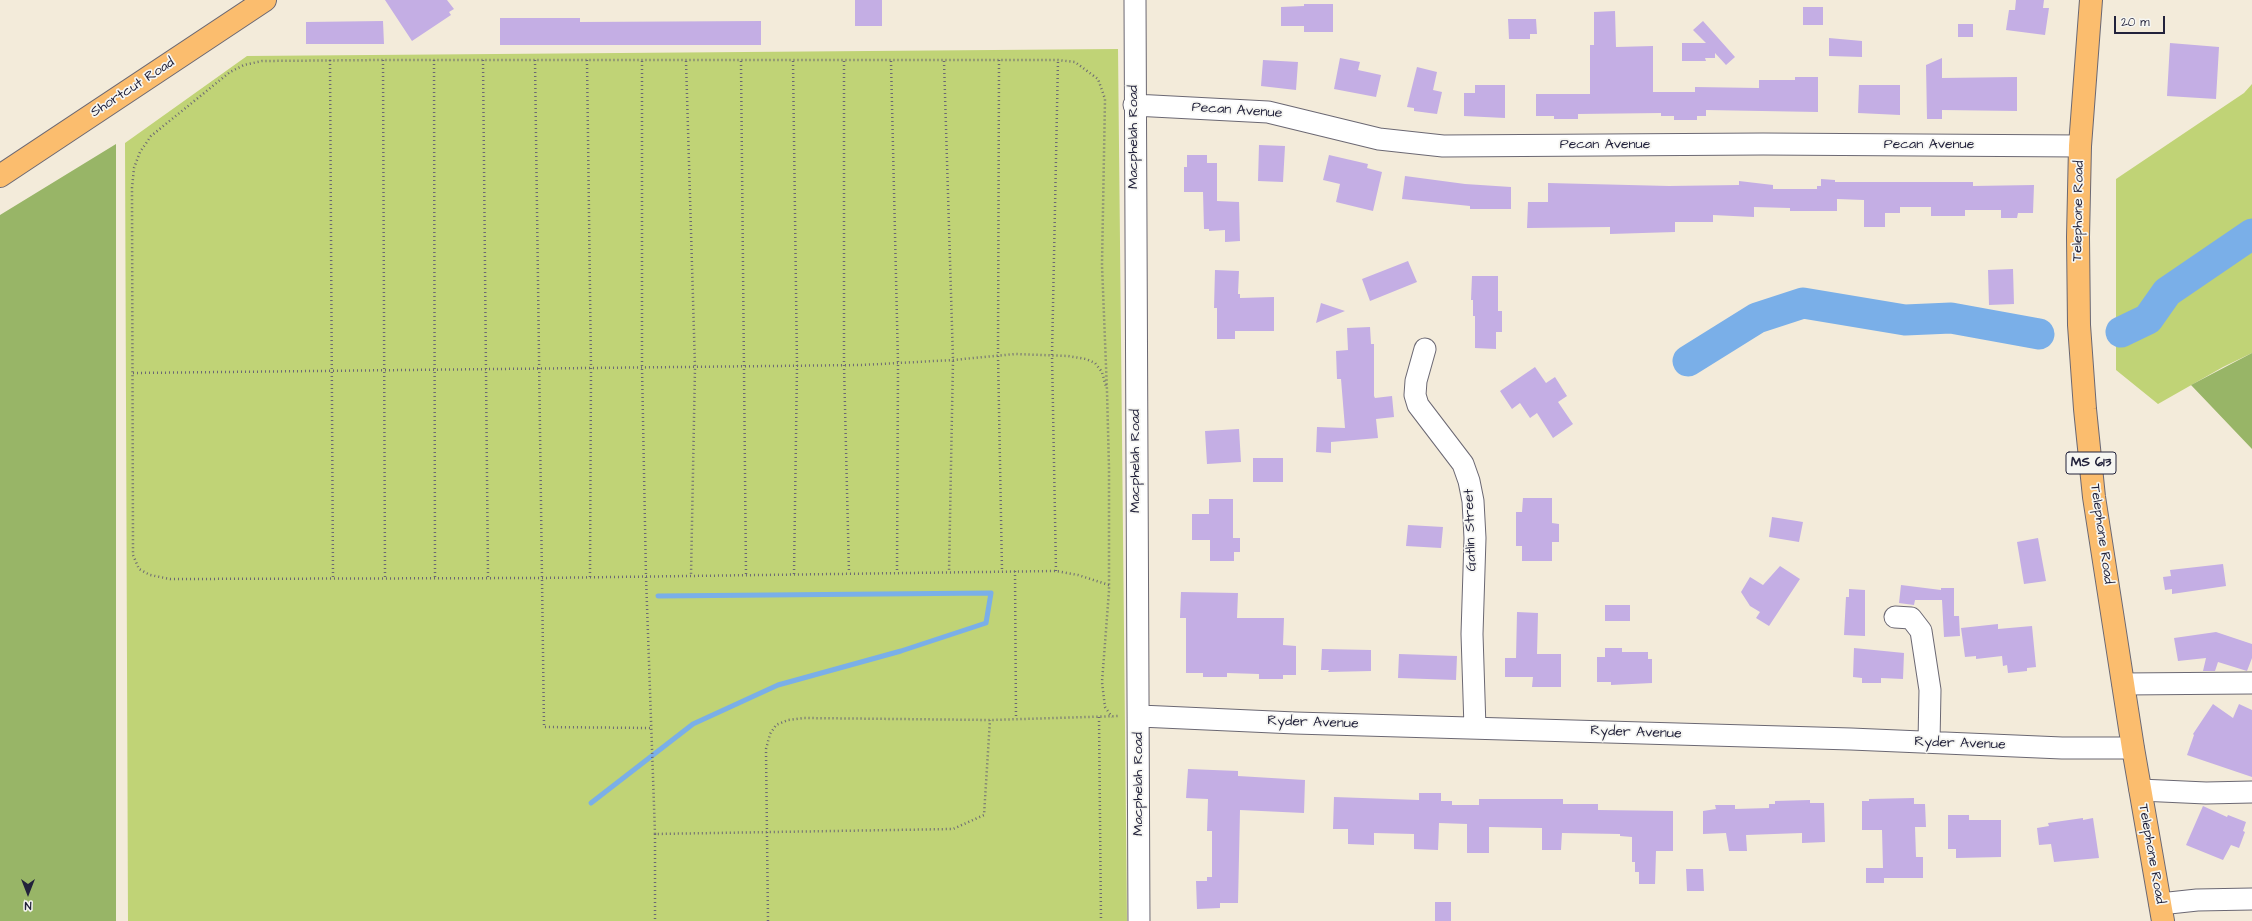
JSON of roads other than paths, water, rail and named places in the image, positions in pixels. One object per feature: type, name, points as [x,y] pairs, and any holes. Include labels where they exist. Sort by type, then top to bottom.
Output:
[{"type":"main road","name":"Shortcut Road","points":[[0,176],[265,0]]},
{"type":"main road","name":"Telephone Road","points":[[2091,0],[2080,146],[2078,244],[2079,325],[2085,409],[2094,497],[2133,748],[2162,913]]},
{"type":"street","name":"Macphelah Road","points":[[1135,0],[1134,105],[1140,716],[1139,921]]},
{"type":"street","name":"Pecan Avenue","points":[[1134,105],[1268,112],[1379,139],[1443,146],[1763,144],[2080,146]]},
{"type":"street","name":"Gatlin Street","points":[[1425,349],[1416,381],[1415,395],[1418,405],[1463,464],[1473,501],[1474,538],[1472,634],[1475,728]]},
{"type":"street","points":[[1895,618],[1911,618],[1920,631],[1930,690],[1929,742]]},
{"type":"street","points":[[2123,684],[2252,683]]},
{"type":"street","name":"Ryder Avenue","points":[[1140,716],[1295,723],[1929,742],[2062,748],[2133,748]]},
{"type":"street","points":[[2140,790],[2206,793],[2252,792]]},
{"type":"street","points":[[2162,913],[2197,900],[2252,899]]},
{"type":"waterway","points":[[2121,332],[2148,319],[2167,292],[2252,234]]},
{"type":"waterway","points":[[1688,361],[1757,318],[1803,303],[1905,320],[1951,318],[2039,334]]},
{"type":"waterway","points":[[591,803],[693,724],[778,685],[901,651],[986,623],[991,593],[658,596]]}]
